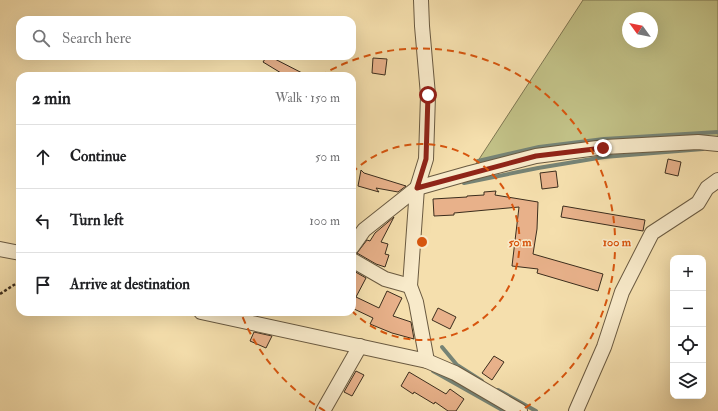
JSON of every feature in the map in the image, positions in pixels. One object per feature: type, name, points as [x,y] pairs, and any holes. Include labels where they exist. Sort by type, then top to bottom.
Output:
[{"type":"street","points":[[421,0],[428,95],[426,159],[417,188],[410,286],[416,302],[427,361]]},
{"type":"street","points":[[356,241],[364,230],[417,188],[536,156],[604,147],[698,142],[718,144]]},
{"type":"street","points":[[576,411],[604,347],[622,292],[652,233],[698,203],[707,188],[718,180]]},
{"type":"street","points":[[3,250],[16,248]]},
{"type":"street","points":[[3,250],[16,252]]},
{"type":"street","points":[[356,262],[385,279],[410,286]]},
{"type":"street","points":[[219,316],[427,361],[455,373],[520,411]]},
{"type":"street","points":[[323,411],[360,346]]},
{"type":"path","points":[[0,294],[16,284]]},
{"type":"shaded area","points":[[583,0],[718,0],[718,144],[603,147],[470,173]]},
{"type":"building","points":[[373,58],[387,59],[385,75],[372,73]]},
{"type":"building","points":[[264,60],[277,60],[300,72],[279,72],[263,62]]},
{"type":"building","points":[[668,159],[681,162],[678,176],[665,173]]},
{"type":"building","points":[[361,170],[364,173],[406,186],[398,192],[376,188],[379,192],[358,186]]},
{"type":"building","points":[[556,171],[558,187],[542,189],[540,173]]},
{"type":"building","points":[[496,191],[495,195],[538,202],[537,229],[533,254],[603,274],[598,291],[537,273],[538,269],[512,266],[519,207],[434,216],[433,199],[484,195],[484,192]]},
{"type":"building","points":[[563,206],[645,220],[643,231],[561,217]]},
{"type":"building","points":[[394,217],[381,242],[388,244],[385,254],[389,255],[385,267],[376,264],[357,253],[367,240],[370,241],[375,233]]},
{"type":"building","points":[[356,272],[366,278],[356,297]]},
{"type":"building","points":[[387,291],[402,298],[393,316],[411,322],[414,339],[392,333],[370,324],[373,318],[356,310],[356,297],[379,308]]},
{"type":"building","points":[[438,308],[456,317],[450,329],[432,320]]},
{"type":"building","points":[[254,332],[272,336],[266,348],[250,341]]},
{"type":"building","points":[[494,356],[504,362],[492,380],[482,373]]},
{"type":"building","points":[[356,371],[364,375],[352,396],[344,392]]},
{"type":"building","points":[[409,372],[446,394],[450,389],[464,399],[456,411],[448,411],[435,402],[434,404],[414,392],[413,394],[401,386]]},
{"type":"waterway","points":[[478,161],[539,147],[604,139],[718,132]]},
{"type":"waterway","points":[[464,183],[538,168],[604,157],[703,149]]},
{"type":"waterway","points":[[442,347],[457,365],[482,381]]},
{"type":"waterway","points":[[433,371],[504,411]]},
{"type":"waterway","points":[[498,390],[536,411]]},
{"type":"route","points":[[428,95],[426,159],[417,188],[536,156],[603,148]]}]
